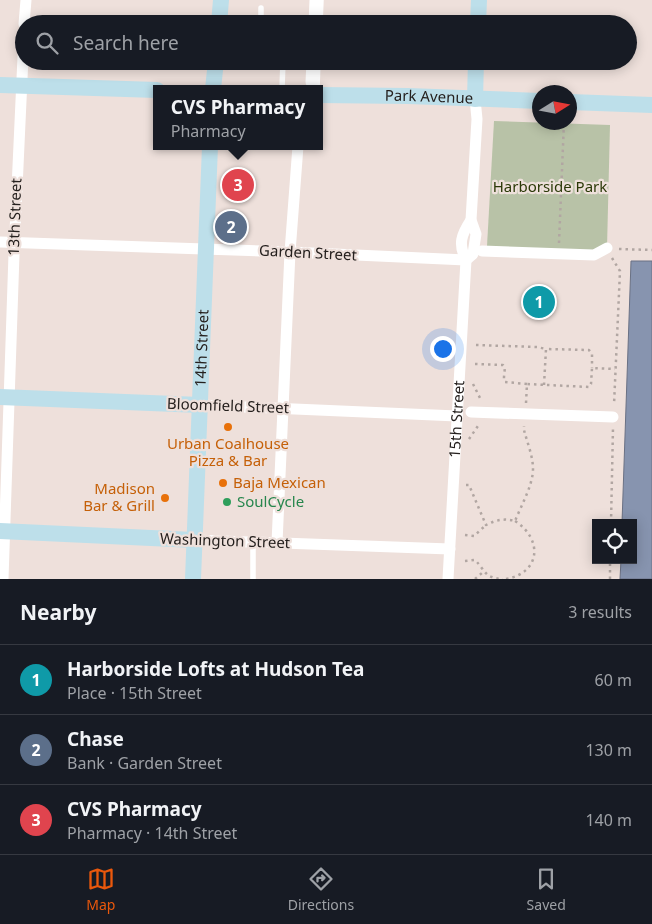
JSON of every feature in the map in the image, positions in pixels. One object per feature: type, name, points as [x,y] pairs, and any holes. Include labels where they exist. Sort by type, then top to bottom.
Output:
[{"type":"main road","points":[[220,15],[221,0]]},
{"type":"main road","points":[[478,15],[479,0]]},
{"type":"main road","points":[[214,85],[215,70]]},
{"type":"main road","name":"15th Street","points":[[475,99],[476,70]]},
{"type":"main road","points":[[0,85],[153,90]]},
{"type":"main road","name":"Park Avenue","points":[[323,90],[408,96],[532,101]]},
{"type":"main road","points":[[577,102],[652,105]]},
{"type":"main road","name":"14th Street","points":[[193,579],[210,150]]},
{"type":"main road","name":"Bloomfield Street","points":[[4,397],[200,405]]},
{"type":"main road","name":"Washington Street","points":[[2,531],[194,540]]},
{"type":"street","points":[[25,15],[26,0]]},
{"type":"street","points":[[315,0],[315,15]]},
{"type":"street","name":"13th Street","points":[[3,579],[4,397],[22,70]]},
{"type":"street","points":[[313,70],[315,85]]},
{"type":"street","name":"15th Street","points":[[448,579],[466,260],[473,254],[476,234],[471,220],[477,119],[475,99]]},
{"type":"street","points":[[277,543],[290,252],[298,150]]},
{"type":"street","name":"Garden Street","points":[[0,242],[206,248],[466,260]]},
{"type":"street","points":[[482,251],[594,255],[607,248]]},
{"type":"street","name":"Bloomfield Street","points":[[200,405],[457,416]]},
{"type":"street","points":[[471,412],[613,417]]},
{"type":"street","name":"Washington Street","points":[[194,540],[450,549]]},
{"type":"lane","points":[[320,15],[321,0]]},
{"type":"lane","points":[[261,8],[261,15]]},
{"type":"lane","points":[[282,85],[283,70]]},
{"type":"lane","points":[[316,85],[317,70]]},
{"type":"lane","points":[[252,579],[253,542]]},
{"type":"path","points":[[558,254],[564,130]]},
{"type":"path","points":[[611,519],[613,417],[620,271],[614,264],[607,248],[652,250]]},
{"type":"path","points":[[475,364],[503,365],[505,368],[505,382],[589,387],[591,384],[592,354],[589,350],[476,345]]},
{"type":"path","points":[[544,385],[546,349]]},
{"type":"path","points":[[592,368],[615,369]]},
{"type":"path","points":[[473,384],[491,413]]},
{"type":"path","points":[[515,521],[531,480],[533,468],[524,430],[527,384]]},
{"type":"path","points":[[466,485],[469,485],[486,525]]},
{"type":"path","points":[[464,560],[475,560],[484,572],[494,578],[504,579],[523,572],[533,560],[535,548],[530,534],[515,521],[506,519],[499,519],[486,525],[474,536],[467,536],[465,534]]},
{"type":"path","points":[[610,564],[610,579]]},
{"type":"path","points":[[475,579],[484,572]]},
{"type":"green space","name":"Harborside Park","points":[[494,121],[532,122],[532,130],[577,130],[577,124],[610,125],[607,248],[593,255],[487,246]]},
{"type":"water","points":[[631,261],[652,261],[652,579],[620,579],[621,564],[637,564],[637,519],[622,519]]},
{"type":"place","name":"CVS Pharmacy","points":[[238,185]]},
{"type":"place","name":"Chase","points":[[231,227]]},
{"type":"place","name":"Harborside Lofts at Hudson Tea","points":[[539,302]]},
{"type":"place","name":"Urban Coalhouse Pizza & Bar","points":[[228,427]]},
{"type":"place","name":"Baja Mexican","points":[[223,483]]},
{"type":"place","name":"Madison Bar & Grill","points":[[165,498]]},
{"type":"place","name":"SoulCycle","points":[[227,502]]}]
